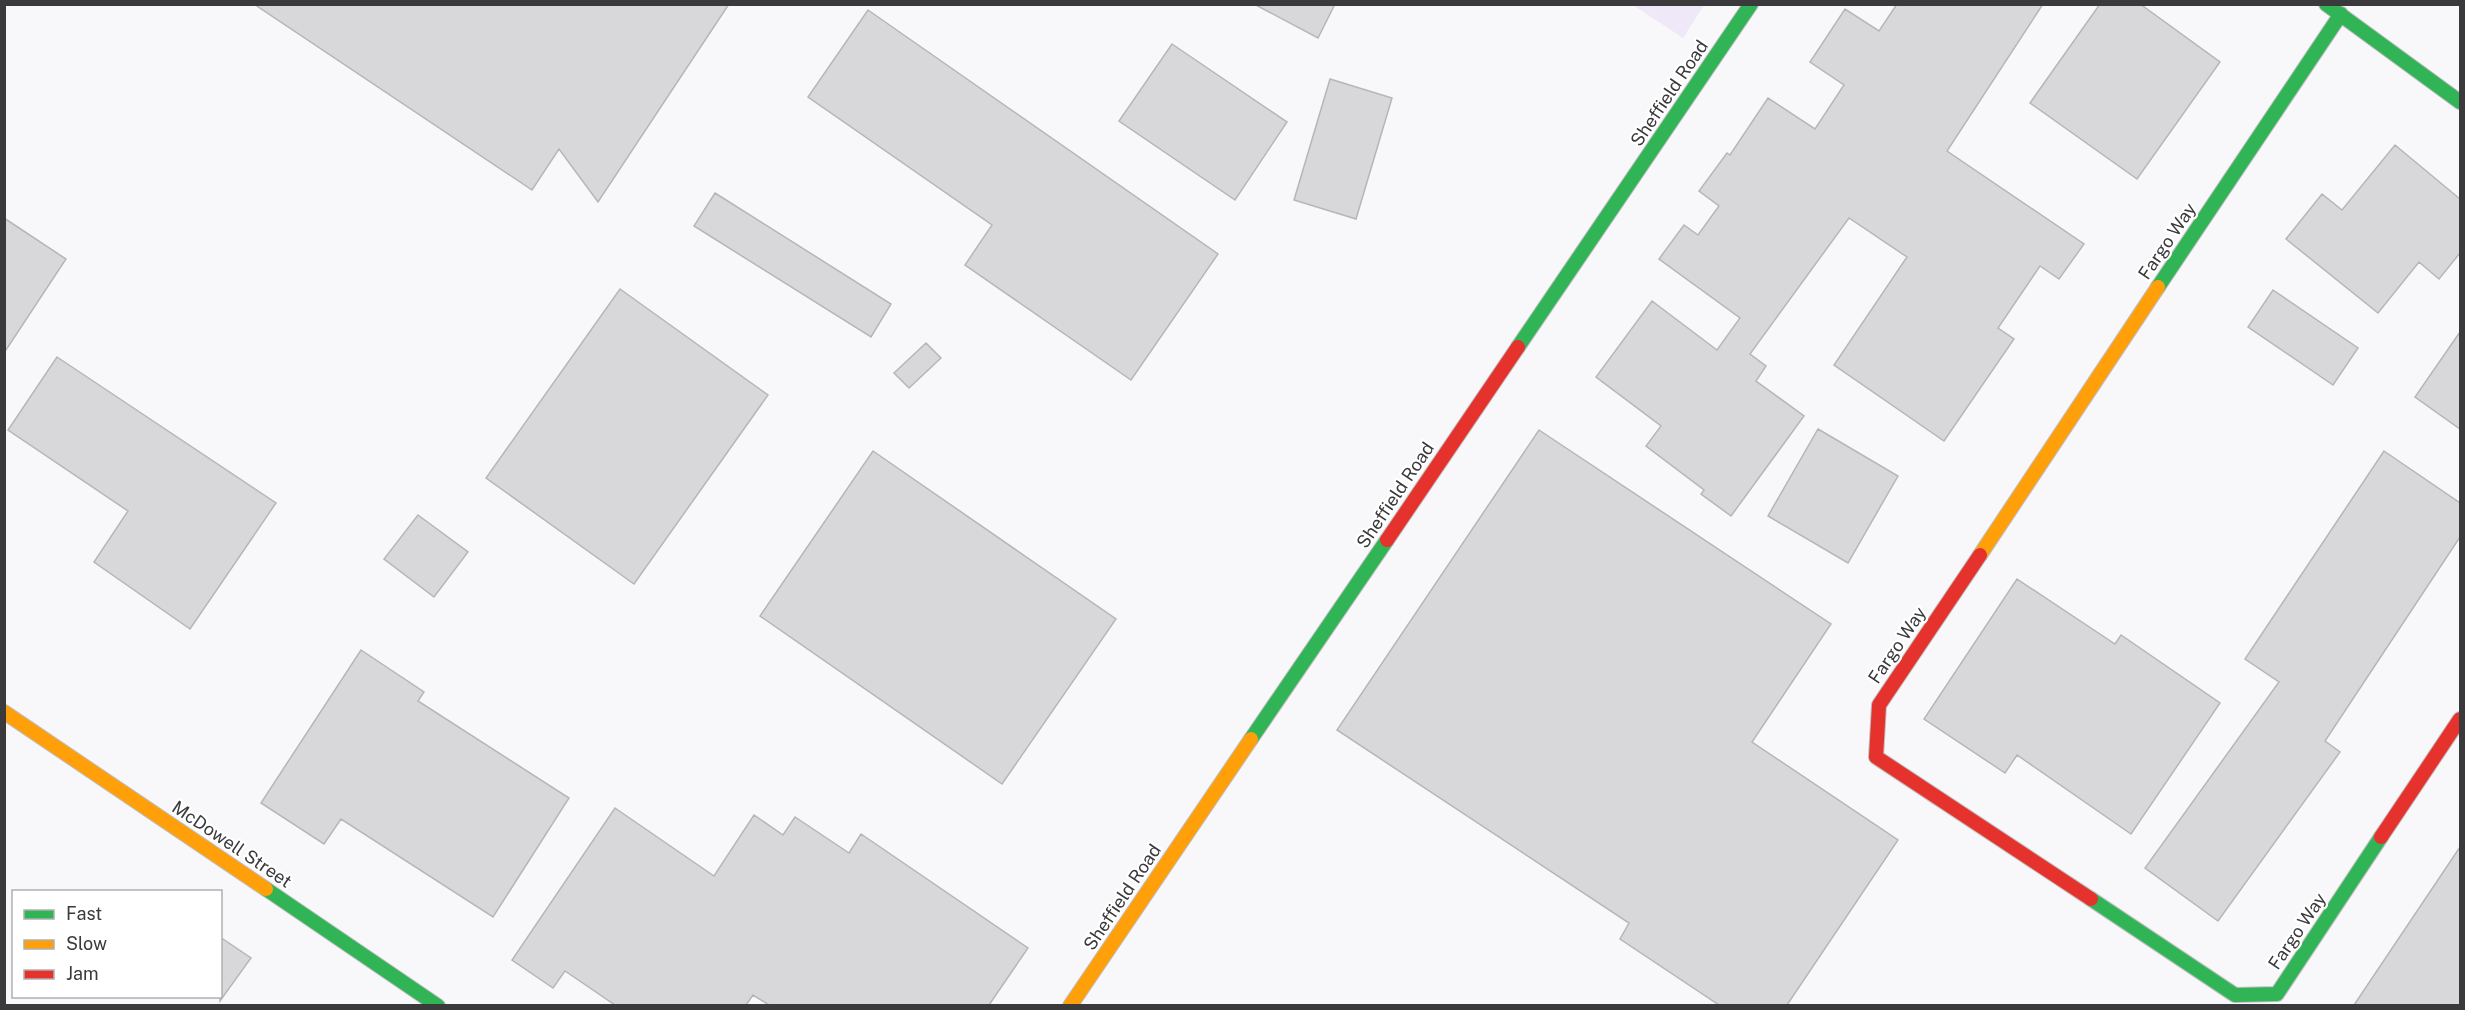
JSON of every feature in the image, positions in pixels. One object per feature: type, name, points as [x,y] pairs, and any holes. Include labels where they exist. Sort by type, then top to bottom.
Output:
[{"type":"street","name":"Sheffield Road","points":[[1070,1005],[1750,4]]},
{"type":"street","points":[[2326,4],[2460,102]]},
{"type":"street","name":"Fargo Way","points":[[2341,14],[1879,705],[1876,757],[2235,995],[2277,994],[2460,719]]},
{"type":"street","name":"McDowell Street","points":[[4,712],[438,1005]]},
{"type":"shaded area","points":[[1633,5],[1704,5],[1683,38]]},
{"type":"building","points":[[254,4],[729,4],[598,202],[559,149],[532,190]]},
{"type":"building","points":[[1254,4],[1335,4],[1318,38]]},
{"type":"building","points":[[1897,4],[2043,4],[1947,151],[2084,244],[2059,279],[2040,266],[1998,328],[2014,339],[1944,441],[1834,365],[1907,257],[1849,218],[1750,354],[1766,366],[1756,381],[1804,416],[1731,516],[1701,494],[1704,490],[1646,446],[1661,426],[1596,377],[1652,301],[1717,350],[1740,318],[1659,259],[1684,225],[1698,235],[1719,206],[1699,191],[1727,153],[1730,155],[1768,98],[1815,129],[1844,85],[1810,62],[1845,9],[1879,31]]},
{"type":"building","points":[[2100,4],[2140,4],[2220,62],[2137,179],[2030,103]]},
{"type":"building","points":[[868,10],[1218,254],[1131,380],[965,265],[992,225],[808,97]]},
{"type":"building","points":[[1172,44],[1287,122],[1235,200],[1119,121]]},
{"type":"building","points":[[1330,79],[1392,98],[1356,219],[1294,200]]},
{"type":"building","points":[[2395,145],[2460,199],[2460,253],[2439,279],[2419,262],[2378,313],[2286,239],[2322,194],[2342,210]]},
{"type":"building","points":[[715,193],[891,304],[871,337],[694,226]]},
{"type":"building","points":[[4,218],[66,259],[4,353]]},
{"type":"building","points":[[620,289],[768,395],[634,584],[486,478]]},
{"type":"building","points":[[2273,290],[2358,348],[2333,385],[2248,327]]},
{"type":"building","points":[[2460,332],[2460,429],[2415,397]]},
{"type":"building","points":[[926,343],[941,358],[909,388],[894,373]]},
{"type":"building","points":[[57,357],[276,503],[190,629],[94,562],[128,511],[8,430]]},
{"type":"building","points":[[1818,429],[1898,476],[1848,563],[1768,516]]},
{"type":"building","points":[[1539,430],[1831,624],[1752,742],[1898,840],[1787,1005],[1719,1005],[1620,939],[1629,923],[1337,730]]},
{"type":"building","points":[[873,451],[1116,619],[1002,784],[760,616]]},
{"type":"building","points":[[2384,451],[2460,503],[2460,537],[2325,741],[2340,752],[2218,921],[2145,868],[2279,682],[2245,659]]},
{"type":"building","points":[[418,515],[468,552],[434,597],[384,559]]},
{"type":"building","points":[[2017,579],[2115,644],[2121,635],[2220,703],[2131,834],[2017,755],[2005,773],[1924,719]]},
{"type":"building","points":[[361,650],[424,692],[418,701],[569,798],[493,917],[341,819],[324,844],[261,803]]},
{"type":"building","points":[[615,808],[714,876],[754,815],[783,835],[795,817],[849,853],[861,834],[1028,948],[989,1005],[769,1005],[753,995],[746,1005],[615,1005],[565,971],[553,988],[512,960]]},
{"type":"building","points":[[2460,847],[2460,1005],[2354,1005]]},
{"type":"building","points":[[222,938],[251,958],[220,1001],[222,998]]},
{"type":"traffic: fast","points":[[1518,347],[1751,4]]},
{"type":"traffic: fast","points":[[2326,4],[2460,102]]},
{"type":"traffic: fast","points":[[2158,287],[2341,14]]},
{"type":"traffic: fast","points":[[1251,739],[1387,540]]},
{"type":"traffic: fast","points":[[2091,899],[2235,995],[2277,994],[2381,837]]},
{"type":"traffic: fast","points":[[266,889],[438,1006]]},
{"type":"traffic: slow","points":[[1980,555],[2158,287]]},
{"type":"traffic: slow","points":[[4,712],[266,889]]},
{"type":"traffic: slow","points":[[1070,1006],[1251,739]]},
{"type":"traffic: jam","points":[[1387,540],[1518,347]]},
{"type":"traffic: jam","points":[[1980,555],[1879,705],[1876,757],[2091,899]]},
{"type":"traffic: jam","points":[[2381,837],[2460,719]]}]
